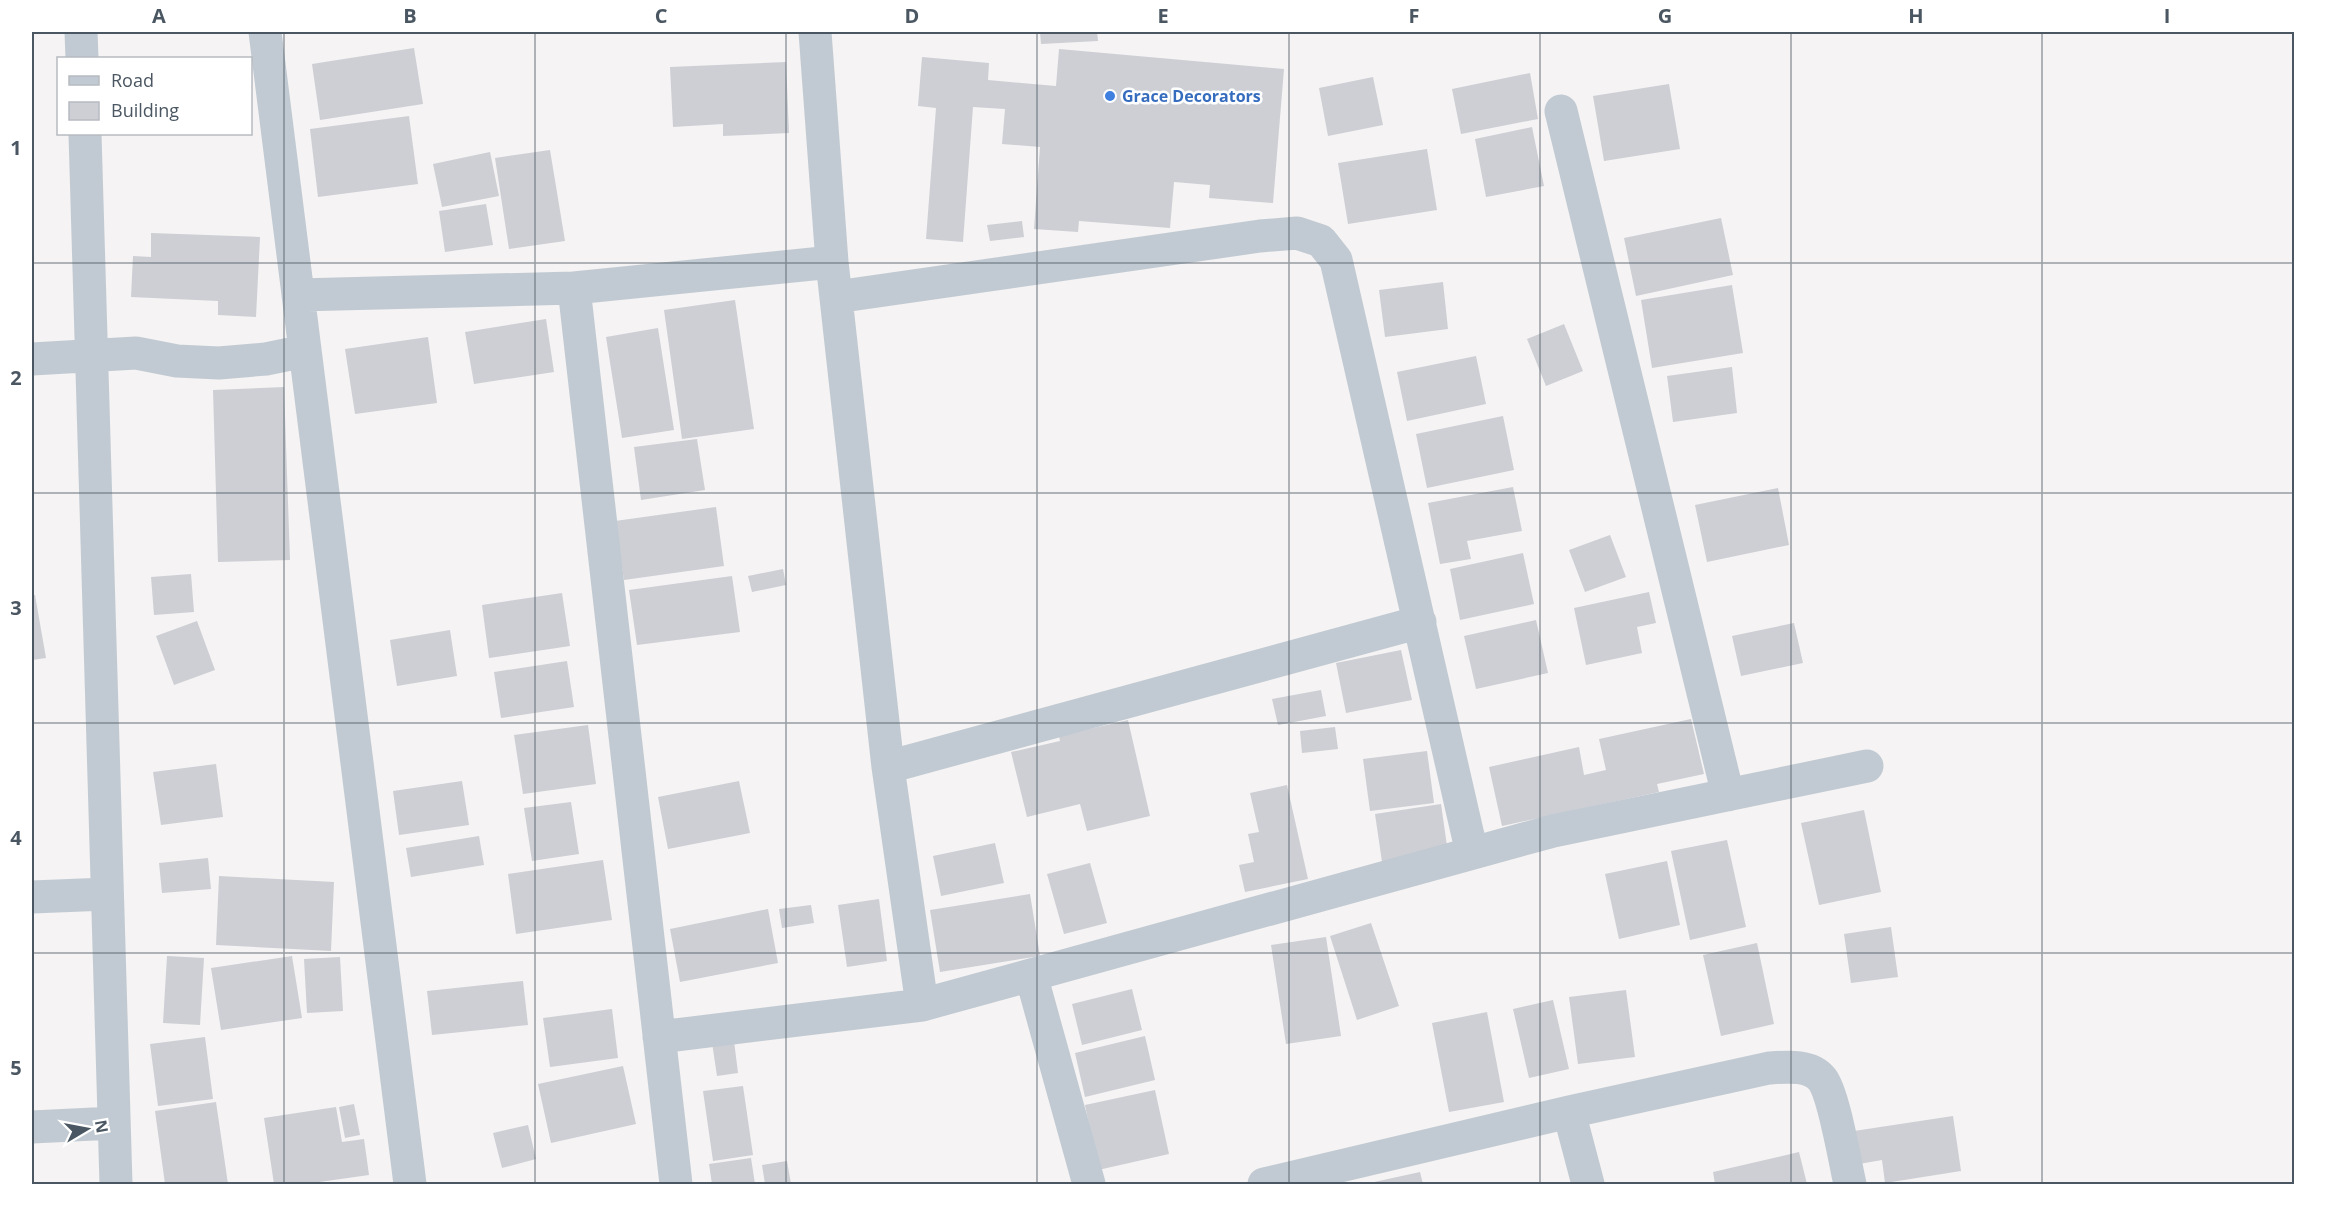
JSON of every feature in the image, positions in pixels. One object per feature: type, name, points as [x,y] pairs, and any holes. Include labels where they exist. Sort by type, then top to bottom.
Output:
[{"type":"street","points":[[81,32],[82,57]]},
{"type":"street","points":[[265,32],[410,1185]]},
{"type":"street","points":[[815,32],[832,262],[888,767],[921,1005]]},
{"type":"street","points":[[1561,111],[1728,795]]},
{"type":"street","points":[[85,135],[116,1185]]},
{"type":"street","points":[[836,297],[1260,236],[1297,233],[1321,241],[1336,260],[1472,853]]},
{"type":"street","points":[[297,295],[574,288],[832,262]]},
{"type":"street","points":[[574,288],[676,1185]]},
{"type":"street","points":[[32,359],[136,353],[177,360],[219,363],[305,351]]},
{"type":"street","points":[[888,767],[1420,622]]},
{"type":"street","points":[[659,1036],[921,1005],[1553,831],[1867,766]]},
{"type":"street","points":[[32,897],[107,894]]},
{"type":"street","points":[[1030,975],[1089,1185]]},
{"type":"street","points":[[1264,1185],[1331,1177],[1569,1112],[1769,1068],[1799,1067],[1822,1079],[1832,1105],[1850,1185]]},
{"type":"street","points":[[1569,1112],[1588,1185]]},
{"type":"street","points":[[32,1127],[114,1123]]},
{"type":"building","points":[[1040,32],[1097,32],[1098,41],[1041,44]]},
{"type":"building","points":[[414,48],[423,104],[320,120],[312,64]]},
{"type":"building","points":[[1059,49],[1284,69],[1273,203],[1209,198],[1210,185],[1174,182],[1170,228],[1079,221],[1078,232],[1034,229],[1040,147],[1002,144],[1005,109],[973,107],[963,242],[926,239],[936,108],[918,106],[922,57],[989,63],[988,80],[1056,86]]},
{"type":"building","points":[[786,62],[789,133],[723,136],[723,124],[673,127],[670,67]]},
{"type":"building","points":[[1530,73],[1538,119],[1461,134],[1452,89]]},
{"type":"building","points":[[1373,77],[1383,125],[1328,136],[1319,88]]},
{"type":"building","points":[[1669,84],[1680,149],[1604,161],[1593,96]]},
{"type":"building","points":[[409,116],[418,184],[318,197],[310,129]]},
{"type":"building","points":[[1532,127],[1544,186],[1486,197],[1475,139]]},
{"type":"building","points":[[1427,149],[1437,210],[1348,224],[1338,163]]},
{"type":"building","points":[[550,150],[565,241],[509,249],[495,158]]},
{"type":"building","points":[[490,152],[499,196],[442,207],[433,164]]},
{"type":"building","points":[[486,204],[493,245],[445,252],[439,211]]},
{"type":"building","points":[[1721,218],[1733,275],[1636,296],[1624,238]]},
{"type":"building","points":[[1022,221],[1024,237],[990,241],[987,225]]},
{"type":"building","points":[[151,233],[260,237],[256,317],[218,315],[218,301],[131,297],[133,256],[151,257]]},
{"type":"building","points":[[1443,282],[1448,329],[1385,337],[1379,290]]},
{"type":"building","points":[[1732,285],[1743,353],[1652,368],[1641,300]]},
{"type":"building","points":[[735,300],[754,429],[682,439],[664,310]]},
{"type":"building","points":[[546,319],[554,372],[474,384],[465,332]]},
{"type":"building","points":[[1564,324],[1583,371],[1546,386],[1527,339]]},
{"type":"building","points":[[658,328],[674,430],[622,438],[606,337]]},
{"type":"building","points":[[428,337],[437,403],[355,414],[345,349]]},
{"type":"building","points":[[1476,356],[1486,404],[1407,421],[1397,372]]},
{"type":"building","points":[[1732,367],[1737,413],[1673,422],[1667,376]]},
{"type":"building","points":[[284,387],[290,560],[218,562],[213,390]]},
{"type":"building","points":[[1503,416],[1514,470],[1427,488],[1416,434]]},
{"type":"building","points":[[697,439],[705,490],[641,500],[634,447]]},
{"type":"building","points":[[1513,487],[1522,531],[1467,541],[1471,559],[1440,564],[1428,503]]},
{"type":"building","points":[[1778,488],[1789,545],[1707,562],[1695,505]]},
{"type":"building","points":[[716,507],[724,566],[624,580],[615,521]]},
{"type":"building","points":[[1610,535],[1626,577],[1585,592],[1569,550]]},
{"type":"building","points":[[1523,553],[1534,604],[1460,620],[1450,569]]},
{"type":"building","points":[[783,569],[786,585],[752,592],[748,576]]},
{"type":"building","points":[[191,574],[194,612],[154,615],[151,577]]},
{"type":"building","points":[[732,576],[740,632],[637,645],[629,590]]},
{"type":"building","points":[[1649,592],[1656,623],[1637,627],[1642,653],[1586,665],[1574,608]]},
{"type":"building","points":[[562,593],[570,646],[489,658],[482,605]]},
{"type":"building","points":[[32,595],[35,595],[46,658],[32,660]]},
{"type":"building","points":[[1536,620],[1548,673],[1476,689],[1464,636]]},
{"type":"building","points":[[197,621],[215,670],[174,685],[156,636]]},
{"type":"building","points":[[1794,623],[1803,663],[1741,676],[1732,636]]},
{"type":"building","points":[[450,630],[457,676],[397,686],[390,640]]},
{"type":"building","points":[[1401,650],[1412,700],[1346,713],[1336,663]]},
{"type":"building","points":[[567,661],[574,707],[501,718],[494,672]]},
{"type":"building","points":[[1321,690],[1326,716],[1278,725],[1272,699]]},
{"type":"building","points":[[1691,719],[1704,774],[1657,784],[1659,792],[1502,826],[1489,767],[1579,747],[1584,775],[1606,770],[1599,739]]},
{"type":"building","points":[[1128,720],[1150,816],[1087,831],[1080,804],[1027,817],[1011,752],[1060,741],[1059,736]]},
{"type":"building","points":[[588,725],[596,784],[523,794],[514,735]]},
{"type":"building","points":[[1335,727],[1338,749],[1302,753],[1300,731]]},
{"type":"building","points":[[1427,751],[1434,803],[1370,811],[1363,759]]},
{"type":"building","points":[[216,764],[223,817],[161,825],[153,772]]},
{"type":"building","points":[[462,781],[469,825],[399,835],[393,791]]},
{"type":"building","points":[[739,781],[750,833],[668,849],[658,797]]},
{"type":"building","points":[[1287,785],[1308,879],[1245,892],[1239,865],[1254,862],[1248,834],[1259,832],[1250,793]]},
{"type":"building","points":[[571,802],[579,854],[532,861],[524,808]]},
{"type":"building","points":[[1441,804],[1448,853],[1382,862],[1375,814]]},
{"type":"building","points":[[1864,810],[1881,892],[1819,905],[1801,823]]},
{"type":"building","points":[[479,836],[484,865],[411,877],[406,848]]},
{"type":"building","points":[[1727,840],[1746,927],[1690,940],[1671,851]]},
{"type":"building","points":[[995,843],[1004,883],[941,896],[933,856]]},
{"type":"building","points":[[208,858],[211,889],[162,893],[159,863]]},
{"type":"building","points":[[603,860],[612,920],[516,934],[508,874]]},
{"type":"building","points":[[1667,861],[1680,925],[1619,939],[1605,874]]},
{"type":"building","points":[[1090,863],[1107,923],[1064,934],[1047,874]]},
{"type":"building","points":[[219,876],[334,882],[331,951],[216,945]]},
{"type":"building","points":[[1030,894],[1040,956],[940,972],[930,910]]},
{"type":"building","points":[[879,899],[887,961],[847,967],[838,905]]},
{"type":"building","points":[[811,905],[814,923],[782,928],[779,909]]},
{"type":"building","points":[[768,909],[778,963],[680,982],[670,929]]},
{"type":"building","points":[[1371,923],[1399,1006],[1357,1020],[1330,936]]},
{"type":"building","points":[[1891,927],[1898,977],[1851,983],[1844,934]]},
{"type":"building","points":[[1326,937],[1341,1036],[1286,1044],[1271,945]]},
{"type":"building","points":[[1757,943],[1774,1024],[1721,1036],[1703,955]]},
{"type":"building","points":[[167,956],[204,958],[200,1025],[163,1023]]},
{"type":"building","points":[[292,956],[302,1018],[221,1030],[211,968]]},
{"type":"building","points":[[340,957],[343,1011],[307,1013],[304,959]]},
{"type":"building","points":[[523,981],[528,1025],[432,1035],[427,991]]},
{"type":"building","points":[[1132,989],[1142,1030],[1082,1045],[1072,1004]]},
{"type":"building","points":[[1626,990],[1635,1057],[1578,1064],[1569,997]]},
{"type":"building","points":[[1553,1000],[1569,1069],[1529,1078],[1513,1009]]},
{"type":"building","points":[[612,1009],[618,1058],[550,1067],[543,1018]]},
{"type":"building","points":[[1487,1012],[1504,1102],[1449,1112],[1432,1023]]},
{"type":"building","points":[[733,1033],[738,1073],[717,1076],[711,1036]]},
{"type":"building","points":[[1145,1036],[1155,1080],[1085,1097],[1075,1053]]},
{"type":"building","points":[[205,1037],[213,1099],[158,1106],[150,1044]]},
{"type":"building","points":[[623,1066],[636,1124],[551,1143],[538,1084]]},
{"type":"building","points":[[743,1086],[753,1155],[713,1161],[703,1091]]},
{"type":"building","points":[[1155,1090],[1169,1154],[1098,1170],[1085,1105]]},
{"type":"building","points":[[216,1102],[228,1184],[165,1184],[155,1111]]},
{"type":"building","points":[[354,1104],[360,1135],[345,1138],[339,1107]]},
{"type":"building","points":[[336,1107],[342,1142],[364,1139],[369,1175],[305,1184],[274,1184],[264,1118]]},
{"type":"building","points":[[1953,1116],[1961,1171],[1885,1183],[1882,1160],[1859,1164],[1854,1131]]},
{"type":"building","points":[[528,1125],[536,1159],[502,1168],[493,1133]]},
{"type":"building","points":[[1799,1152],[1807,1184],[1715,1184],[1713,1172]]},
{"type":"building","points":[[751,1158],[755,1184],[712,1184],[709,1164]]},
{"type":"building","points":[[787,1161],[791,1184],[765,1184],[762,1165]]},
{"type":"building","points":[[1420,1172],[1423,1184],[1365,1184]]},
{"type":"place","name":"Grace Decorators","points":[[1110,96]]}]
